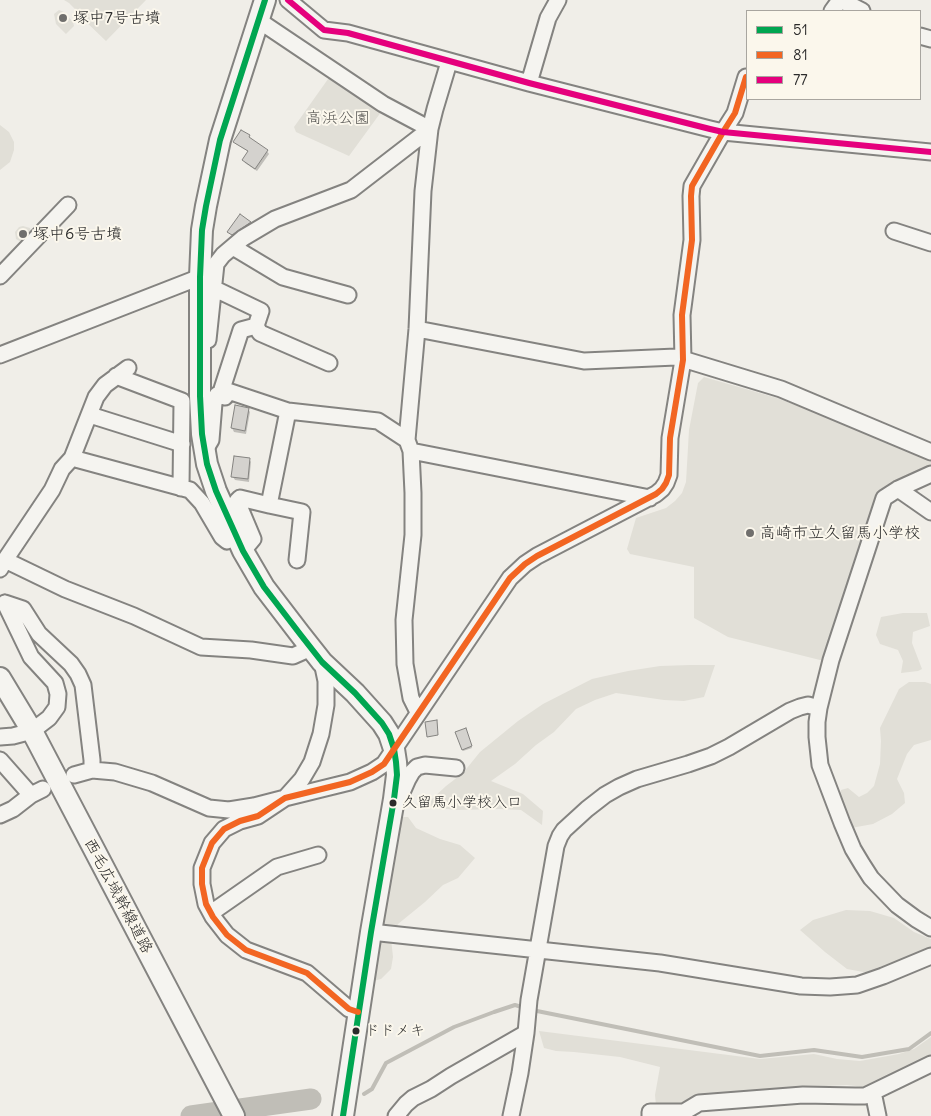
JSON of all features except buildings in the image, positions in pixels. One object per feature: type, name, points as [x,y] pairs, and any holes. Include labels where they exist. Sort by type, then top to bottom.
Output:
[{"type":"main road","points":[[265,0],[220,140],[202,230],[207,283],[200,351],[200,396],[207,464],[216,491],[240,544],[264,587],[288,620],[317,655],[366,704],[382,723],[389,734],[394,749],[397,775],[394,799],[358,1012],[343,1116]]},
{"type":"main road","name":"西毛広域幹線道路","points":[[0,678],[32,731],[234,1116]]},
{"type":"street","points":[[288,0],[324,30],[348,33],[449,62],[723,132],[931,152]]},
{"type":"street","points":[[529,83],[548,18],[558,0]]},
{"type":"street","points":[[840,0],[860,10]]},
{"type":"street","points":[[258,20],[383,104],[430,128]]},
{"type":"street","points":[[418,712],[411,698],[406,664],[404,620],[413,535],[413,494],[409,445],[423,191],[430,128],[449,62]]},
{"type":"street","points":[[74,776],[92,770],[115,772],[152,783],[209,808],[229,810],[254,806],[350,782],[372,772],[384,764],[502,588],[518,570],[537,556],[650,498],[662,489],[669,475],[670,438],[683,360],[682,315],[692,240],[690,196],[692,186],[735,113],[746,77]]},
{"type":"street","points":[[0,355],[207,283],[216,264],[243,238],[275,219],[351,190],[430,128]]},
{"type":"street","points":[[0,276],[68,205]]},
{"type":"street","points":[[894,231],[931,243]]},
{"type":"street","points":[[233,247],[283,278],[348,295]]},
{"type":"street","points":[[207,283],[261,311],[256,326],[260,333],[329,363]]},
{"type":"street","points":[[256,326],[241,330],[222,389],[288,411],[378,421],[409,445],[650,498]]},
{"type":"street","points":[[416,329],[584,361],[676,357],[781,389],[931,452]]},
{"type":"street","points":[[185,489],[182,400],[122,372],[104,385],[96,396],[72,458],[62,468],[52,490],[2,564],[134,616],[201,647],[251,650],[294,656],[317,655],[326,681],[326,705],[321,734],[312,762],[302,779],[285,798],[258,816],[240,820],[224,829],[212,843],[202,868],[202,884],[206,904],[226,935],[246,950],[307,973],[349,1009],[358,1012]]},
{"type":"street","points":[[185,489],[190,443],[204,444],[211,440],[214,403],[217,395],[225,397]]},
{"type":"street","points":[[269,505],[288,411]]},
{"type":"street","points":[[90,414],[182,444]]},
{"type":"street","points":[[72,458],[185,489],[202,503],[222,537],[227,541],[240,544],[253,538],[237,501],[240,498],[302,512],[297,560]]},
{"type":"street","points":[[931,474],[898,489],[884,498],[831,660],[817,722],[817,751],[820,765],[853,848],[871,878],[910,915],[931,928]]},
{"type":"street","points":[[898,489],[931,512]]},
{"type":"street","points":[[0,737],[32,731],[49,718],[57,707],[58,694],[55,684],[31,657],[5,603],[23,609],[39,634],[71,664],[78,674],[83,685],[92,770]]},
{"type":"street","points":[[511,1116],[520,1073],[528,1008],[557,843],[564,830],[587,809],[619,787],[637,779],[711,756],[790,710],[808,705],[819,708]]},
{"type":"street","points":[[0,760],[37,792],[13,809],[0,815]]},
{"type":"street","points":[[394,799],[400,797],[412,772],[418,767],[425,765],[456,768]]},
{"type":"street","points":[[211,913],[277,868],[318,855]]},
{"type":"street","points":[[371,932],[660,963],[801,986],[830,987],[856,985],[931,956]]},
{"type":"street","points":[[396,1116],[413,1098],[526,1033]]},
{"type":"street","points":[[650,1116],[650,1112],[684,1112],[699,1103],[803,1095],[865,1096],[931,1064]]},
{"type":"street","points":[[873,1092],[878,1116]]},
{"type":"shaded area","points":[[64,0],[146,0],[106,41]]},
{"type":"shaded area","name":"塚中7号古墳","points":[[59,10],[64,12],[73,22],[74,26],[66,34],[56,24],[54,14]]},
{"type":"shaded area","name":"高浜公園","points":[[333,72],[384,108],[349,156],[296,132],[294,127]]},
{"type":"shaded area","points":[[0,125],[9,132],[14,142],[14,150],[10,162],[0,170]]},
{"type":"shaded area","name":"塚中6号古墳","points":[[19,227],[30,228],[32,233],[23,243],[16,239],[15,232]]},
{"type":"shaded area","name":"高崎市立久留馬小学校","points":[[704,377],[777,398],[871,433],[931,461],[931,467],[881,495],[828,662],[728,637],[694,618],[694,567],[630,554],[627,549],[636,518],[666,508],[682,493],[686,482],[689,430],[698,383]]},
{"type":"shaded area","points":[[903,613],[927,613],[930,626],[913,632],[912,643],[922,669],[901,673],[903,661],[898,650],[880,644],[876,635],[881,617]]},
{"type":"shaded area","points":[[715,665],[704,697],[684,701],[616,693],[595,700],[576,709],[554,732],[491,781],[523,794],[543,811],[542,825],[521,810],[457,810],[430,807],[431,800],[463,773],[480,752],[518,721],[543,704],[592,679],[660,666]]},
{"type":"shaded area","points":[[909,682],[931,684],[931,740],[914,745],[907,754],[897,779],[904,793],[905,803],[892,814],[873,824],[851,828],[839,798],[841,790],[848,788],[859,797],[867,793],[874,786],[880,764],[880,728],[899,689]]},
{"type":"shaded area","points":[[397,817],[408,817],[416,828],[440,839],[460,845],[475,858],[458,878],[443,885],[398,924],[391,939],[393,957],[391,969],[381,979],[373,981]]},
{"type":"shaded area","points":[[846,910],[870,911],[894,918],[914,932],[931,939],[931,948],[869,973],[847,969],[800,930],[813,920]]},
{"type":"shaded area","points":[[539,1031],[760,1059],[814,1054],[860,1061],[899,1054],[914,1049],[931,1037],[931,1064],[879,1080],[874,1088],[847,1085],[805,1087],[665,1107],[656,1106],[655,1095],[660,1067],[620,1057],[556,1051],[544,1048]]},
{"type":"waterway","points":[[364,1094],[372,1089],[386,1063],[454,1027],[515,1005],[525,1008]]},
{"type":"waterway","points":[[532,1010],[760,1056],[814,1050],[862,1057],[909,1049],[931,1033]]},
{"type":"waterway","points":[[191,1116],[311,1099]]},
{"type":"transit line","name":"51","points":[[265,0],[220,140],[202,230],[200,277],[200,396],[202,434],[207,464],[216,491],[243,551],[264,587],[322,662],[355,693],[382,723],[389,734],[394,749],[397,775],[394,799],[371,932],[343,1116]]},
{"type":"transit line","name":"77","points":[[288,0],[324,30],[348,33],[529,83],[710,129],[723,132],[931,152]]},
{"type":"transit line","name":"81","points":[[358,1012],[349,1009],[307,973],[246,950],[227,935],[206,904],[202,884],[202,868],[212,843],[224,829],[240,821],[258,816],[285,798],[350,782],[384,764],[510,578],[537,556],[656,494],[662,489],[669,475],[670,438],[683,360],[682,315],[692,240],[692,186],[735,113],[746,77]]},
{"type":"place","name":"塚中7号古墳","points":[[63,18]]},
{"type":"place","name":"塚中6号古墳","points":[[23,234]]},
{"type":"place","name":"高崎市立久留馬小学校","points":[[750,533]]},
{"type":"place","name":"久留馬小学校入口","points":[[393,803]]},
{"type":"place","name":"ドドメキ","points":[[356,1031]]}]
